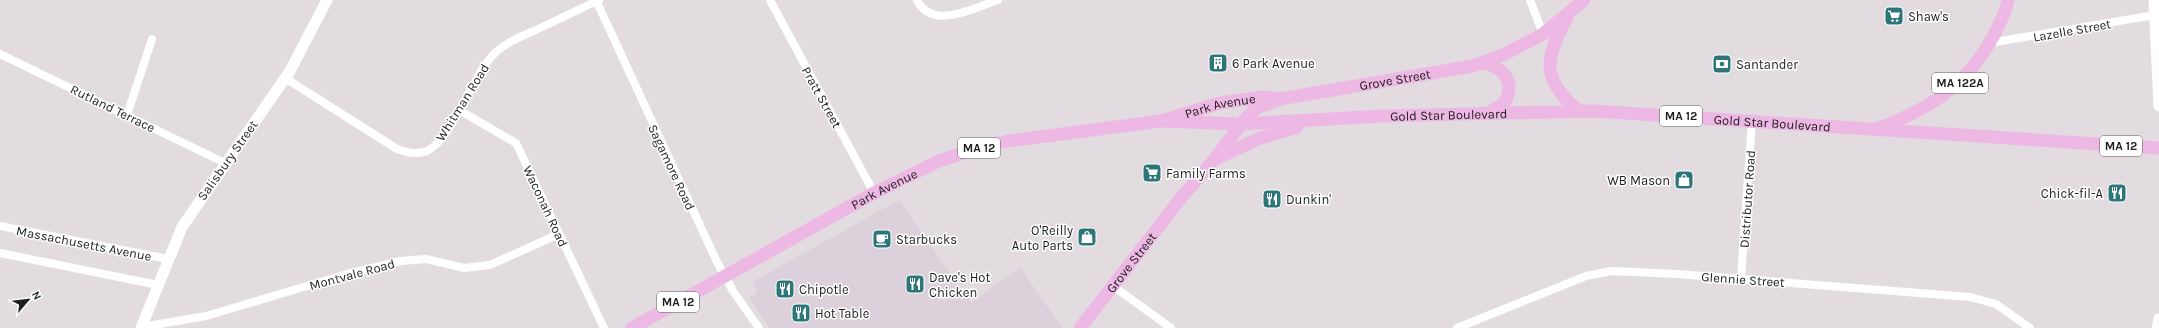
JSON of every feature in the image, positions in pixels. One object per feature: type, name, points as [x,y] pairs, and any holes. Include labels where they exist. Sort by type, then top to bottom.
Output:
[{"type":"main road","name":"Grove Street","points":[[1080,328],[1181,198],[1214,160],[1240,124],[1257,108],[1280,99],[1441,73],[1484,63],[1520,47],[1543,34],[1584,0]]},
{"type":"main road","name":"MA 122A","points":[[1875,130],[1913,114],[1954,88],[1974,66],[1989,43],[2001,22],[2008,0]]},
{"type":"main road","points":[[2154,0],[2159,106]]},
{"type":"main road","name":"Salisbury Street","points":[[141,328],[168,259],[188,216],[285,78],[304,46],[326,1]]},
{"type":"main road","points":[[1571,12],[1553,46],[1550,60],[1553,78],[1560,94],[1579,111]]},
{"type":"main road","points":[[1484,63],[1499,68],[1508,80],[1509,87],[1504,104],[1486,113]]},
{"type":"main road","name":"Park Avenue","points":[[632,328],[874,193],[932,163],[981,147],[1008,141],[1161,121],[1220,103],[1262,97],[1280,99]]},
{"type":"main road","name":"Gold Star Boulevard","points":[[1240,124],[1344,118],[1579,111],[1752,120],[1875,130],[2159,148]]},
{"type":"main road","name":"Grove Street","points":[[1214,160],[1272,134],[1301,126],[1344,118]]},
{"type":"main road","name":"Park Avenue","points":[[1161,121],[1240,124]]},
{"type":"main road","points":[[2157,328],[2159,319]]},
{"type":"street","name":"Whitman Road","points":[[285,78],[398,149],[412,154],[423,152],[437,144],[486,64],[496,52],[517,39],[597,0]]},
{"type":"street","name":"Sagamore Road","points":[[597,0],[678,180],[725,276],[759,328]]},
{"type":"street","name":"Pratt Street","points":[[770,0],[874,193]]},
{"type":"street","points":[[917,0],[927,13],[940,17],[998,0]]},
{"type":"street","points":[[1530,0],[1543,34]]},
{"type":"street","name":"Lazelle Street","points":[[1989,43],[2155,15]]},
{"type":"street","points":[[127,115],[152,39]]},
{"type":"street","name":"Rutland Terrace","points":[[0,54],[225,163]]},
{"type":"street","name":"Waconah Road","points":[[459,110],[516,143],[604,328]]},
{"type":"street","name":"Distributor Road","points":[[1741,279],[1752,120]]},
{"type":"street","name":"Massachusetts Avenue","points":[[0,226],[168,259]]},
{"type":"street","name":"Montvale Road","points":[[141,328],[206,316],[347,274],[401,261],[426,259],[464,268],[490,265],[559,234]]},
{"type":"street","name":"Massachusetts Avenue","points":[[0,253],[158,286]]},
{"type":"street","name":"Glennie Street","points":[[1457,328],[1586,276],[1604,271],[1741,279],[1970,297],[1996,304],[2030,328]]},
{"type":"street","points":[[1113,286],[1171,328]]},
{"type":"shaded area","points":[[899,200],[971,303],[1020,267],[1062,328],[770,328],[749,298],[756,293],[756,288],[752,282]]},
{"type":"place","name":"Shaw's","points":[[1894,16]]},
{"type":"place","name":"6 Park Avenue","points":[[1218,63]]},
{"type":"place","name":"Santander","points":[[1722,64]]},
{"type":"place","name":"Family Farms","points":[[1152,173]]},
{"type":"place","name":"WB Mason","points":[[1684,180]]},
{"type":"place","name":"Chick-fil-A","points":[[2117,193]]},
{"type":"place","name":"Dunkin'","points":[[1272,199]]},
{"type":"place","name":"O'Reilly Auto Parts","points":[[1087,237]]},
{"type":"place","name":"Starbucks","points":[[882,239]]},
{"type":"place","name":"Dave's Hot Chicken","points":[[915,284]]},
{"type":"place","name":"Chipotle","points":[[785,289]]},
{"type":"place","name":"Hot Table","points":[[801,313]]}]
